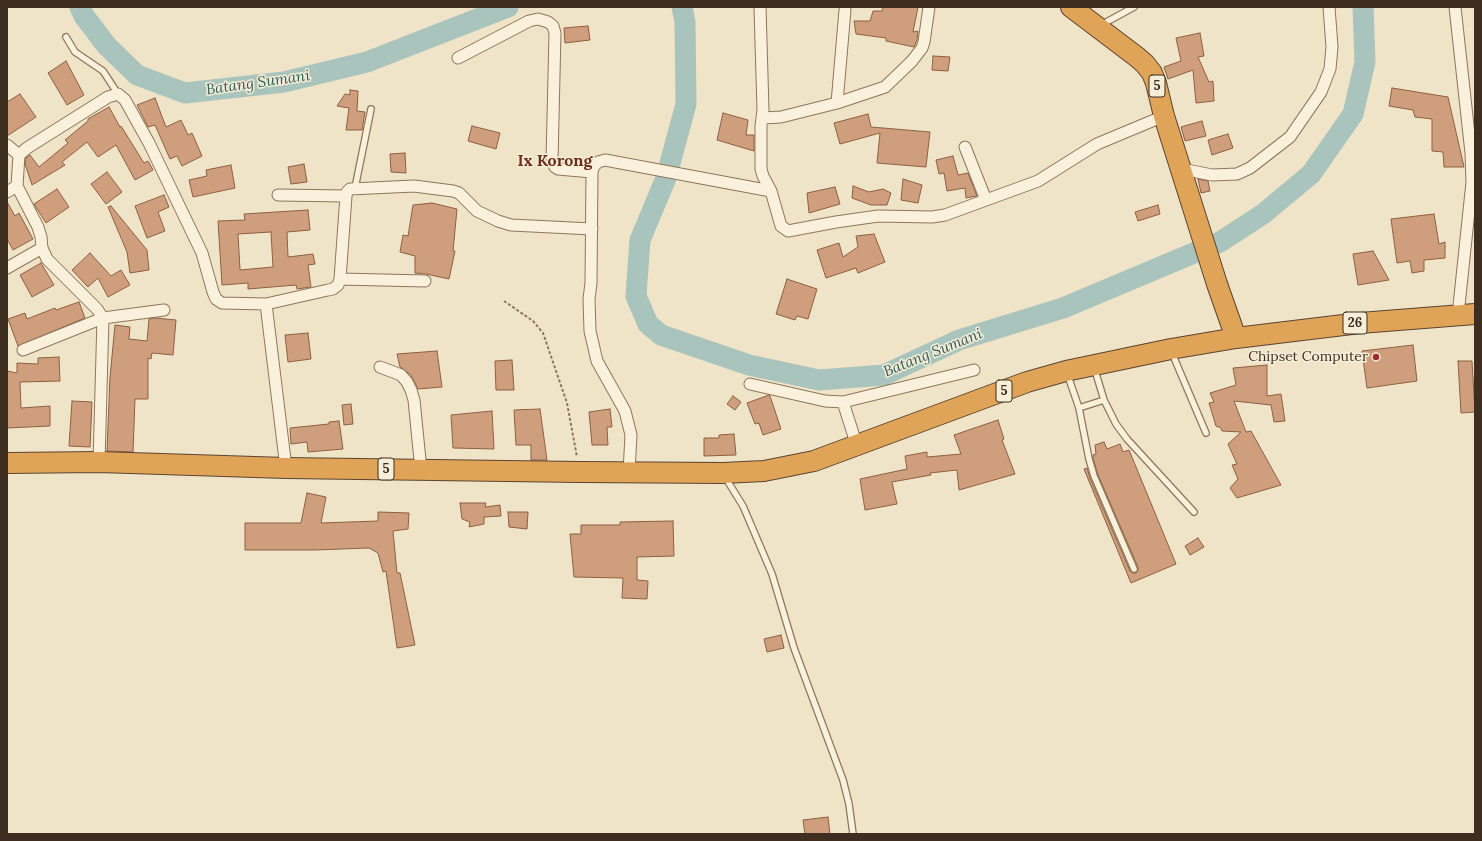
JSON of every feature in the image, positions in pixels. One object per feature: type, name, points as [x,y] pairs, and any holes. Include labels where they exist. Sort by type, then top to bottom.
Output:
[{"type":"highway","name":"5","points":[[7,463],[100,462],[286,468],[580,472],[723,473],[771,470],[814,461],[1027,382],[1093,365],[1171,349],[1236,338],[1217,284],[1152,73],[1145,64],[1071,7]]},
{"type":"highway","name":"26","points":[[1236,338],[1360,323],[1467,315]]},
{"type":"street","points":[[760,7],[763,118],[761,126],[761,169],[762,176],[771,191],[781,226],[788,232],[836,222],[878,216],[939,217],[1038,181],[1097,144],[1164,116]]},
{"type":"street","points":[[763,118],[781,117],[837,103],[885,87],[912,61],[919,52],[924,42],[929,7]]},
{"type":"street","points":[[1182,169],[1212,175],[1237,174],[1250,168],[1290,137],[1321,92],[1330,69],[1332,47],[1330,7]]},
{"type":"street","points":[[1455,7],[1471,153],[1472,182],[1468,212],[1467,315]]},
{"type":"street","points":[[837,103],[845,10]]},
{"type":"street","points":[[458,58],[529,21],[538,20],[548,22],[553,26],[552,161],[558,170],[592,172]]},
{"type":"street","points":[[100,462],[103,318],[97,309],[47,259],[42,248],[38,227],[17,186],[19,156],[34,144],[108,97],[118,94],[125,100],[149,143],[202,253],[216,299],[222,303],[266,304],[333,289],[338,285],[340,280],[346,196],[350,189],[355,188],[414,186],[453,191],[459,193],[477,211],[498,221],[511,225],[592,229]]},
{"type":"street","points":[[7,145],[19,156]]},
{"type":"street","points":[[966,147],[986,200]]},
{"type":"street","points":[[629,472],[631,435],[624,411],[597,361],[590,331],[589,299],[591,283],[592,172],[594,166],[598,162],[605,160],[771,191]]},
{"type":"street","points":[[7,192],[17,186]]},
{"type":"street","points":[[278,195],[346,196]]},
{"type":"street","points":[[7,268],[42,248]]},
{"type":"street","points":[[340,280],[425,281]]},
{"type":"street","points":[[266,304],[286,468]]},
{"type":"street","points":[[23,350],[103,318],[164,310]]},
{"type":"street","points":[[380,367],[401,375],[411,390],[414,400],[421,470]]},
{"type":"street","points":[[750,384],[826,401],[843,402],[974,370]]},
{"type":"street","points":[[843,402],[857,446]]},
{"type":"lane","points":[[1098,27],[1134,7]]},
{"type":"lane","points":[[66,37],[75,52],[102,71],[118,94]]},
{"type":"lane","points":[[355,188],[371,109]]},
{"type":"lane","points":[[1171,349],[1206,433]]},
{"type":"lane","points":[[1093,365],[1104,400],[1116,424],[1127,440],[1194,512]]},
{"type":"lane","points":[[1066,371],[1079,408],[1089,459],[1094,476],[1134,569]]},
{"type":"lane","points":[[1079,408],[1104,400]]},
{"type":"lane","points":[[723,473],[743,506],[772,574],[794,648],[843,780],[849,804],[853,834]]},
{"type":"path","points":[[504,301],[533,321],[543,332],[566,404],[580,472]]},
{"type":"building","points":[[883,7],[918,7],[913,32],[918,31],[917,40],[914,47],[886,41],[886,38],[856,34],[854,21],[870,21],[873,11],[882,11]]},
{"type":"building","points":[[588,26],[590,40],[565,43],[564,28]]},
{"type":"building","points":[[1200,33],[1204,56],[1198,57],[1209,82],[1213,81],[1214,101],[1196,103],[1193,70],[1168,79],[1164,67],[1181,61],[1176,38]]},
{"type":"building","points":[[933,56],[950,57],[948,71],[932,70]]},
{"type":"building","points":[[66,61],[84,95],[67,105],[48,73]]},
{"type":"building","points":[[1392,88],[1448,97],[1464,167],[1444,167],[1443,152],[1432,151],[1432,119],[1415,117],[1413,110],[1389,106]]},
{"type":"building","points":[[350,90],[358,91],[357,111],[365,112],[362,130],[346,130],[349,108],[337,106],[345,94],[350,95]]},
{"type":"building","points":[[20,94],[36,117],[7,136],[7,102]]},
{"type":"building","points":[[155,98],[166,127],[181,120],[188,135],[192,133],[202,156],[182,166],[177,156],[170,159],[155,125],[148,127],[137,105]]},
{"type":"building","points":[[109,107],[120,127],[121,126],[144,163],[148,161],[153,170],[135,180],[116,145],[98,157],[87,142],[62,162],[65,165],[32,185],[25,164],[26,158],[30,155],[39,167],[68,143],[65,140],[88,121],[88,119]]},
{"type":"building","points":[[723,113],[748,120],[746,135],[754,135],[754,151],[717,140]]},
{"type":"building","points":[[868,114],[871,127],[930,132],[926,167],[877,163],[880,133],[840,144],[834,123]]},
{"type":"building","points":[[1202,121],[1206,136],[1185,141],[1181,127]]},
{"type":"building","points":[[472,126],[500,133],[496,149],[468,141]]},
{"type":"building","points":[[1228,134],[1233,148],[1212,155],[1208,140]]},
{"type":"building","points":[[405,153],[406,173],[391,172],[390,154]]},
{"type":"building","points":[[953,156],[958,175],[968,173],[977,196],[966,198],[965,188],[947,191],[944,173],[939,174],[936,160]]},
{"type":"building","points":[[304,164],[307,182],[291,184],[288,167]]},
{"type":"building","points":[[231,165],[235,188],[193,197],[189,180],[207,176],[206,170]]},
{"type":"building","points":[[107,172],[122,192],[106,204],[91,184]]},
{"type":"building","points":[[903,179],[922,185],[918,203],[901,200]]},
{"type":"building","points":[[1198,179],[1208,181],[1210,191],[1201,193]]},
{"type":"building","points":[[853,186],[869,192],[883,189],[891,193],[887,205],[871,205],[852,198]]},
{"type":"building","points":[[835,187],[840,204],[809,213],[807,193]]},
{"type":"building","points":[[57,189],[69,207],[46,223],[34,204]]},
{"type":"building","points":[[164,195],[169,207],[158,212],[165,231],[147,238],[135,206]]},
{"type":"building","points":[[7,202],[15,216],[19,213],[33,239],[13,250],[7,239]]},
{"type":"building","points":[[432,203],[457,209],[453,251],[455,251],[449,279],[415,273],[415,256],[400,252],[403,235],[408,236],[413,205]]},
{"type":"building","points":[[1158,205],[1160,214],[1138,221],[1135,212]]},
{"type":"building","points":[[111,206],[147,250],[149,270],[130,273],[127,252],[108,207]]},
{"type":"building","points":[[308,210],[310,230],[287,232],[288,257],[313,254],[315,264],[308,265],[311,287],[297,289],[296,285],[248,289],[248,283],[222,285],[218,221],[245,220],[244,214]],"holes":[[[271,232],[273,267],[240,270],[238,234]]]},
{"type":"building","points":[[1434,214],[1439,244],[1445,242],[1445,258],[1424,260],[1424,271],[1412,273],[1410,261],[1397,263],[1391,219]]},
{"type":"building","points":[[874,234],[885,262],[858,273],[856,268],[826,278],[817,250],[839,243],[843,257],[858,247],[856,236]]},
{"type":"building","points":[[1373,251],[1389,280],[1358,285],[1353,254]]},
{"type":"building","points":[[90,253],[111,276],[121,270],[130,285],[108,297],[98,278],[88,287],[72,270]]},
{"type":"building","points":[[41,263],[54,285],[32,297],[20,275]]},
{"type":"building","points":[[787,279],[817,289],[808,319],[797,316],[795,320],[776,314]]},
{"type":"building","points":[[79,302],[85,318],[18,346],[8,319],[25,313],[27,319],[55,308],[56,310]]},
{"type":"building","points":[[155,318],[176,320],[173,355],[152,353],[151,359],[148,358],[148,399],[135,399],[133,452],[107,451],[110,377],[115,325],[130,327],[129,339],[147,341],[149,319]]},
{"type":"building","points":[[308,333],[311,359],[288,362],[285,335]]},
{"type":"building","points":[[1413,345],[1417,381],[1367,388],[1362,351]]},
{"type":"building","points":[[437,351],[442,387],[418,389],[411,375],[400,367],[397,354]]},
{"type":"building","points":[[59,357],[60,381],[20,382],[21,408],[50,406],[50,426],[7,428],[7,371],[17,373],[17,363],[38,364],[38,358]]},
{"type":"building","points":[[512,360],[514,390],[496,390],[495,361]]},
{"type":"building","points":[[1458,361],[1472,361],[1475,412],[1461,413]]},
{"type":"building","points":[[1267,365],[1267,396],[1281,394],[1285,421],[1274,422],[1271,405],[1234,401],[1246,432],[1251,431],[1281,485],[1237,498],[1230,488],[1238,479],[1232,465],[1237,464],[1228,444],[1241,432],[1222,431],[1221,428],[1216,426],[1209,403],[1214,402],[1210,393],[1236,385],[1233,368]]},
{"type":"building","points":[[769,395],[781,429],[763,435],[759,423],[755,424],[747,403]]},
{"type":"building","points":[[733,396],[741,402],[735,410],[727,404]]},
{"type":"building","points":[[72,401],[92,402],[90,447],[69,446]]},
{"type":"building","points":[[351,404],[353,424],[344,425],[342,405]]},
{"type":"building","points":[[540,409],[547,460],[531,460],[531,445],[516,445],[514,410]]},
{"type":"building","points":[[610,409],[612,427],[607,427],[608,445],[592,445],[589,412]]},
{"type":"building","points":[[492,411],[494,449],[453,448],[451,415]]},
{"type":"building","points":[[998,420],[1004,439],[1002,440],[1015,474],[959,490],[957,470],[930,473],[931,475],[892,482],[897,504],[865,510],[860,479],[907,469],[905,456],[927,452],[927,457],[961,454],[954,435]]},
{"type":"building","points":[[339,421],[343,449],[308,452],[307,442],[291,444],[290,428],[329,424],[329,422]]},
{"type":"building","points":[[734,434],[736,455],[704,456],[704,438],[719,438],[719,435]]},
{"type":"building","points":[[1104,442],[1107,449],[1120,444],[1123,452],[1129,450],[1176,564],[1131,583],[1084,469],[1087,468],[1130,571],[1136,573],[1138,567],[1098,475],[1093,458],[1093,455],[1096,454],[1095,445]]},
{"type":"building","points":[[307,493],[326,497],[321,523],[378,521],[378,512],[409,513],[408,529],[393,531],[397,573],[400,573],[415,645],[397,648],[386,571],[383,572],[378,553],[369,548],[245,550],[245,523],[301,523]]},
{"type":"building","points":[[460,503],[486,503],[485,507],[500,505],[501,516],[484,517],[484,524],[469,527],[470,522],[462,519]]},
{"type":"building","points":[[508,512],[528,512],[527,529],[509,527]]},
{"type":"building","points":[[673,521],[674,556],[637,557],[637,580],[648,581],[647,599],[622,598],[623,578],[574,577],[570,534],[581,534],[581,525],[620,525],[620,522]]},
{"type":"building","points":[[1198,538],[1204,547],[1190,555],[1185,546]]},
{"type":"building","points":[[781,635],[784,648],[767,652],[764,639]]},
{"type":"building","points":[[828,817],[830,834],[805,834],[803,820]]},
{"type":"waterway","name":"Batang Sumani","points":[[80,7],[84,16],[107,46],[137,75],[185,93],[284,82],[367,62],[508,7]]},
{"type":"waterway","name":"Batang Sumani","points":[[682,7],[685,22],[686,104],[666,178],[640,240],[636,296],[648,324],[661,335],[749,365],[819,380],[884,375],[959,340],[1063,308],[1220,242],[1263,214],[1311,174],[1353,114],[1365,62],[1363,7]]},
{"type":"place","name":"Chipset Computer","points":[[1376,357]]},
{"type":"district","name":"Ix Korong","points":[[555,161]]}]
